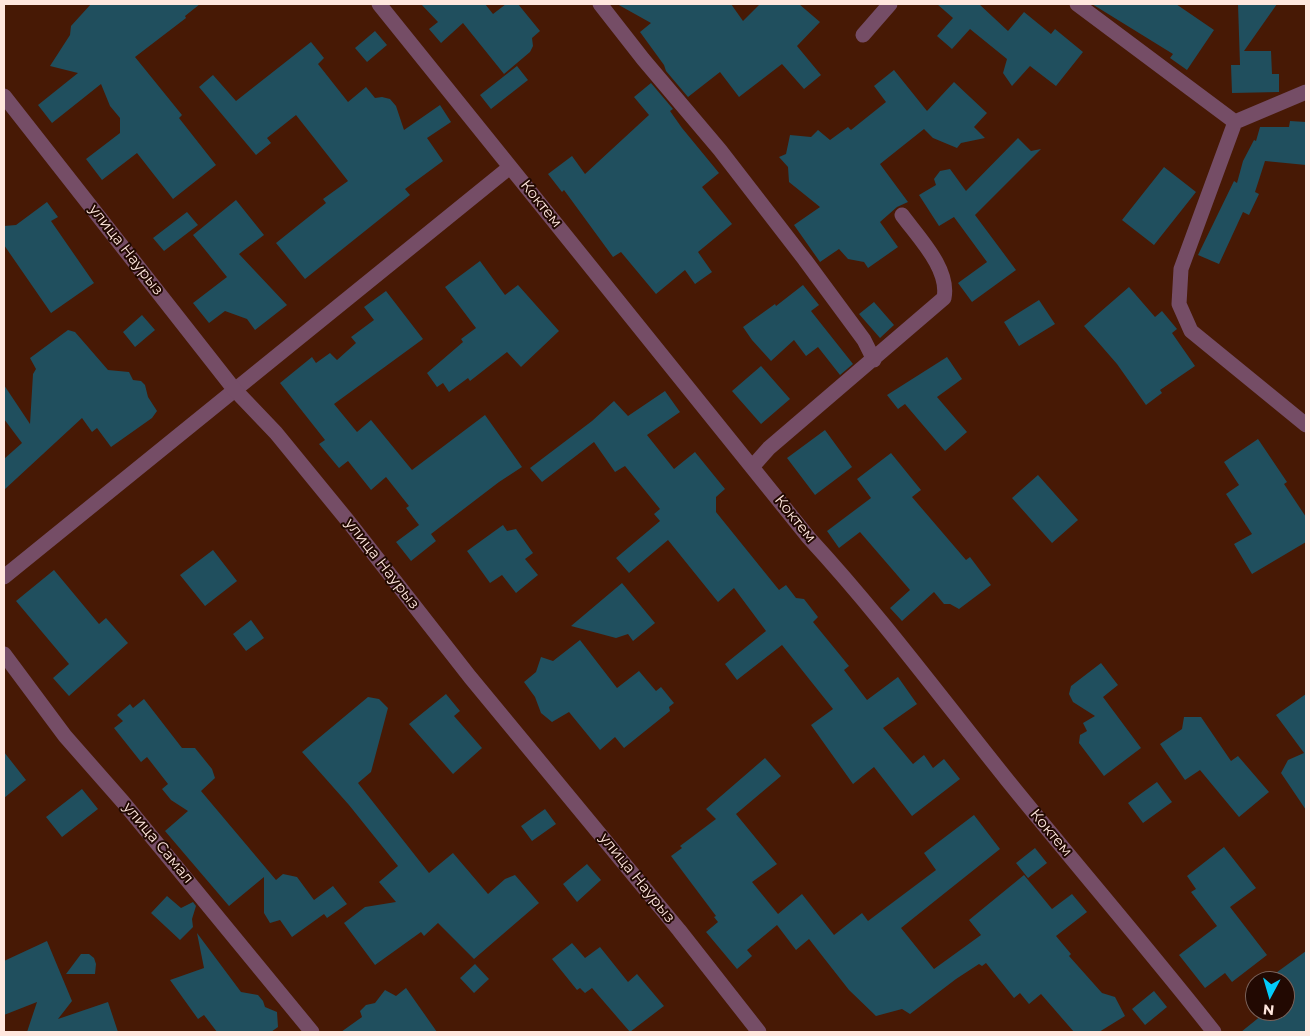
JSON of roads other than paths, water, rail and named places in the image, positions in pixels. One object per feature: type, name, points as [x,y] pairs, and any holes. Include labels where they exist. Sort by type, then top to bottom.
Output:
[{"type":"street","name":"Коктем","points":[[379,4],[809,538],[850,582],[1052,836],[1155,957],[1214,1032]]},
{"type":"street","points":[[600,4],[643,59],[720,150],[806,260],[864,340],[874,360]]},
{"type":"street","points":[[863,35],[890,4]]},
{"type":"street","points":[[1077,4],[1235,122]]},
{"type":"street","points":[[1306,92],[1235,122],[1181,269],[1179,304],[1191,331],[1306,424]]},
{"type":"street","name":"улица Наурыз","points":[[4,96],[234,389],[276,433],[348,520],[470,677],[672,922],[759,1032]]},
{"type":"street","points":[[4,577],[510,167]]},
{"type":"street","points":[[752,466],[769,448],[932,311],[944,298],[946,288],[942,274],[902,215]]},
{"type":"street","name":"улица Самал","points":[[4,654],[65,736],[129,809],[312,1032]]}]
